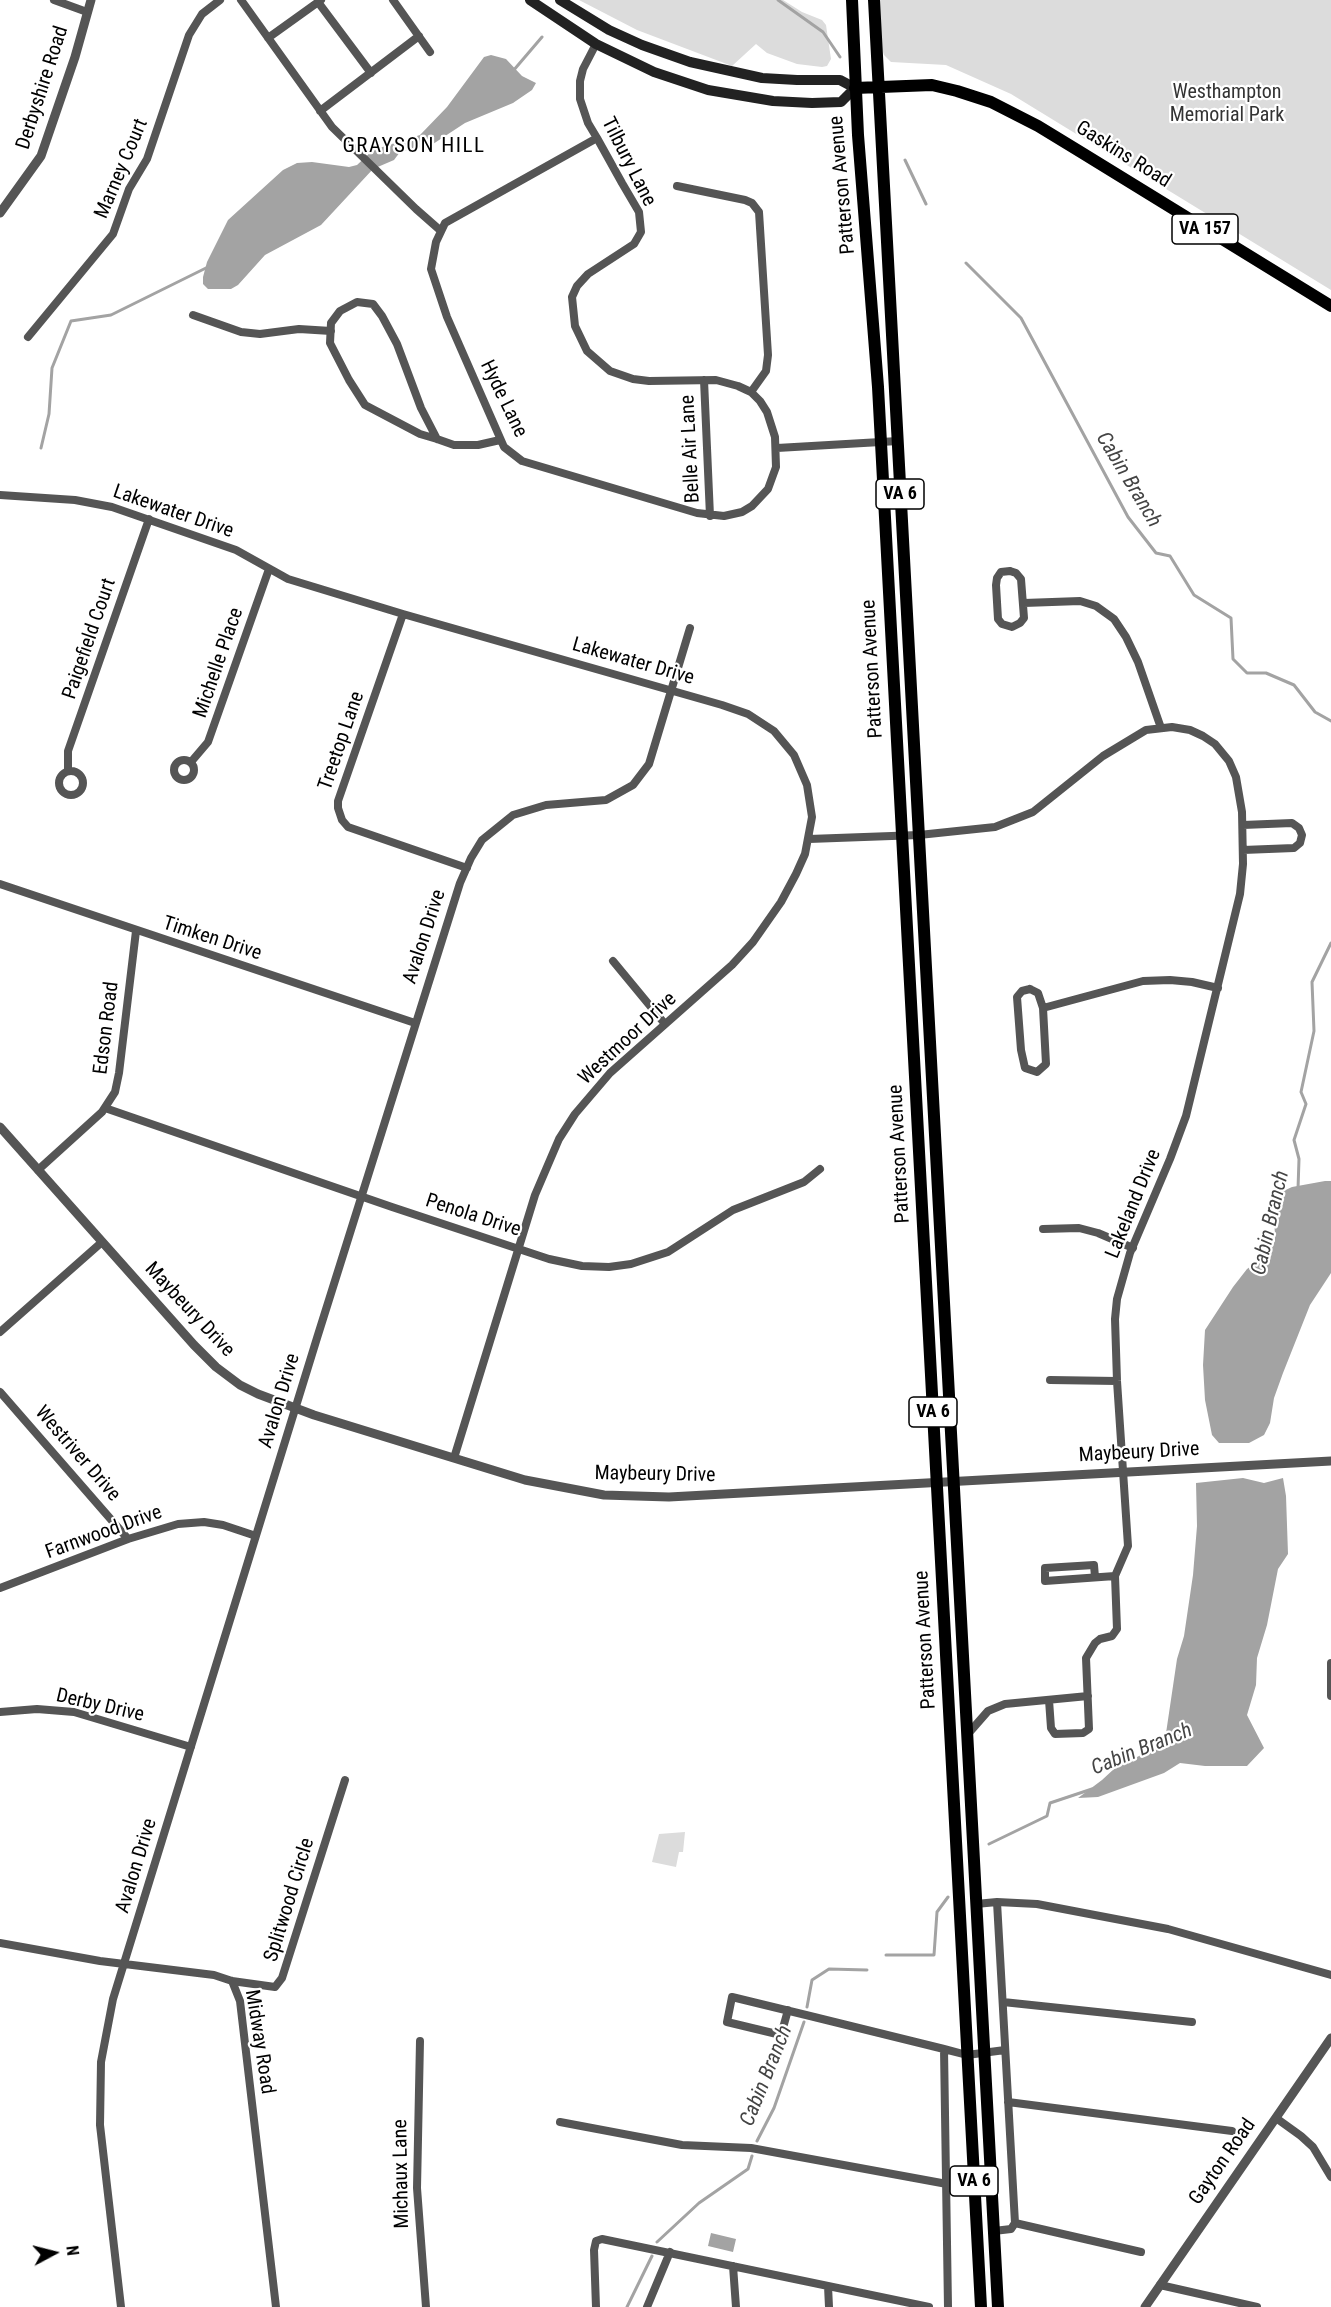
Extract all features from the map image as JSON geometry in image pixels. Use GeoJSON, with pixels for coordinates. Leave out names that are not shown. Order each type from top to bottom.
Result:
{"type":"FeatureCollection","features":[{"type":"Feature","properties":{"kind":"main road"},"geometry":{"type":"LineString","coordinates":[[530,0],[596,44],[671,78],[708,90],[773,102],[841,102],[855,88],[840,80],[797,80],[754,76],[690,62],[642,45],[609,30],[560,0]]}},
{"type":"Feature","properties":{"kind":"main road","name":"Patterson Avenue"},"geometry":{"type":"LineString","coordinates":[[852,0],[855,88],[881,442],[981,2307]]}},
{"type":"Feature","properties":{"kind":"main road","name":"Patterson Avenue"},"geometry":{"type":"LineString","coordinates":[[874,0],[998,2307]]}},
{"type":"Feature","properties":{"kind":"main road","name":"Gaskins Road"},"geometry":{"type":"LineString","coordinates":[[878,87],[919,84],[945,87],[1006,109],[1079,151],[1331,306]]}},
{"type":"Feature","properties":{"kind":"main road","name":"VA 157"},"geometry":{"type":"LineString","coordinates":[[855,88],[878,87]]}},
{"type":"Feature","properties":{"kind":"street"},"geometry":{"type":"LineString","coordinates":[[54,0],[87,12]]}},
{"type":"Feature","properties":{"kind":"street","name":"Derbyshire Road"},"geometry":{"type":"LineString","coordinates":[[0,213],[41,156],[75,57],[91,0]]}},
{"type":"Feature","properties":{"kind":"street","name":"Marney Court"},"geometry":{"type":"LineString","coordinates":[[28,337],[113,234],[129,189],[147,159],[189,35],[202,14],[220,0]]}},
{"type":"Feature","properties":{"kind":"street"},"geometry":{"type":"LineString","coordinates":[[241,0],[332,127],[441,231],[445,224],[467,210],[597,138]]}},
{"type":"Feature","properties":{"kind":"street"},"geometry":{"type":"LineString","coordinates":[[393,0],[430,52]]}},
{"type":"Feature","properties":{"kind":"street"},"geometry":{"type":"LineString","coordinates":[[268,38],[320,1],[370,73]]}},
{"type":"Feature","properties":{"kind":"street"},"geometry":{"type":"LineString","coordinates":[[320,111],[419,36]]}},
{"type":"Feature","properties":{"kind":"street","name":"Tilbury Lane"},"geometry":{"type":"LineString","coordinates":[[596,44],[583,69],[580,99],[588,123],[639,212],[641,232],[634,244],[588,274],[577,286],[572,297],[575,326],[587,351],[610,371],[633,379],[649,381],[726,382],[752,392]]}},
{"type":"Feature","properties":{"kind":"street"},"geometry":{"type":"LineString","coordinates":[[677,186],[746,200],[752,203],[759,212],[768,363],[761,380],[752,392],[767,412],[776,436],[777,448],[898,441]]}},
{"type":"Feature","properties":{"kind":"street","name":"Hyde Lane"},"geometry":{"type":"LineString","coordinates":[[441,231],[436,242],[431,269],[447,317],[500,440],[504,447],[522,461],[710,516],[732,516],[742,512],[761,498],[772,477],[777,448]]}},
{"type":"Feature","properties":{"kind":"street"},"geometry":{"type":"LineString","coordinates":[[437,439],[421,408],[397,344],[373,304],[357,302],[340,311],[331,323],[330,343],[365,405],[420,434],[454,445],[478,445],[500,440]]}},
{"type":"Feature","properties":{"kind":"street"},"geometry":{"type":"LineString","coordinates":[[193,315],[241,332],[260,334],[299,329],[331,331]]}},
{"type":"Feature","properties":{"kind":"street","name":"Belle Air Lane"},"geometry":{"type":"LineString","coordinates":[[704,380],[710,516]]}},
{"type":"Feature","properties":{"kind":"street","name":"Lakewater Drive"},"geometry":{"type":"LineString","coordinates":[[0,495],[75,500],[112,507],[236,550],[288,579],[748,714],[774,732],[794,755],[807,785],[812,817],[809,839]]}},
{"type":"Feature","properties":{"kind":"street","name":"Paigefield Court"},"geometry":{"type":"LineString","coordinates":[[68,771],[68,751],[149,519]]}},
{"type":"Feature","properties":{"kind":"street","name":"Michelle Place"},"geometry":{"type":"LineString","coordinates":[[191,762],[208,742],[269,569]]}},
{"type":"Feature","properties":{"kind":"street"},"geometry":{"type":"LineString","coordinates":[[1001,572],[1016,573],[1021,579],[1024,603],[1024,618],[1020,623],[1008,627],[1000,622],[997,614],[996,585],[1001,572]]}},
{"type":"Feature","properties":{"kind":"street"},"geometry":{"type":"LineString","coordinates":[[809,839],[919,835],[995,827],[1033,812],[1103,756],[1146,730],[1161,728],[1143,672],[1128,640],[1114,619],[1096,606],[1080,601],[1024,603]]}},
{"type":"Feature","properties":{"kind":"street","name":"Treetop Lane"},"geometry":{"type":"LineString","coordinates":[[404,614],[338,801],[338,808],[342,820],[348,826],[466,868]]}},
{"type":"Feature","properties":{"kind":"street","name":"Avalon Drive"},"geometry":{"type":"LineString","coordinates":[[121,2307],[104,2175],[99,2085],[106,2032],[123,1963],[415,1023],[466,868],[482,840],[513,815],[546,806],[606,800],[633,785],[649,764],[690,628]]}},
{"type":"Feature","properties":{"kind":"street","name":"Lakeland Drive"},"geometry":{"type":"LineString","coordinates":[[1049,1700],[1052,1732],[1055,1734],[1083,1733],[1089,1729],[1086,1658],[1095,1643],[1112,1636],[1117,1629],[1115,1576],[1128,1546],[1117,1382],[1115,1319],[1117,1299],[1130,1253],[1134,1248],[1186,1116],[1240,894],[1243,825],[1236,777],[1222,753],[1203,736],[1190,730],[1161,728]]}},
{"type":"Feature","properties":{"kind":"street"},"geometry":{"type":"LineString","coordinates":[[1243,825],[1292,823],[1299,828],[1302,835],[1300,843],[1291,849],[1243,850]]}},
{"type":"Feature","properties":{"kind":"street","name":"Westmoor Drive"},"geometry":{"type":"LineString","coordinates":[[454,1458],[545,1168],[559,1139],[575,1114],[610,1073],[732,965],[753,942],[782,902],[801,864],[809,839]]}},
{"type":"Feature","properties":{"kind":"street","name":"Timken Drive"},"geometry":{"type":"LineString","coordinates":[[0,884],[136,932],[415,1023]]}},
{"type":"Feature","properties":{"kind":"street","name":"Edson Road"},"geometry":{"type":"LineString","coordinates":[[38,1170],[105,1108],[115,1092],[120,1073],[136,932]]}},
{"type":"Feature","properties":{"kind":"street"},"geometry":{"type":"LineString","coordinates":[[613,961],[665,1023]]}},
{"type":"Feature","properties":{"kind":"street"},"geometry":{"type":"LineString","coordinates":[[1043,1008],[1143,981],[1170,980],[1218,988]]}},
{"type":"Feature","properties":{"kind":"street"},"geometry":{"type":"LineString","coordinates":[[1026,989],[1034,990],[1040,997],[1043,1008],[1046,1064],[1040,1070],[1032,1072],[1023,1065],[1017,997],[1019,993],[1026,989]]}},
{"type":"Feature","properties":{"kind":"street","name":"Penola Drive"},"geometry":{"type":"LineString","coordinates":[[105,1108],[549,1259],[582,1266],[609,1267],[652,1259],[684,1244],[733,1210],[804,1182],[820,1169]]}},
{"type":"Feature","properties":{"kind":"street","name":"Maybeury Drive"},"geometry":{"type":"LineString","coordinates":[[0,1127],[216,1367],[249,1389],[296,1408],[550,1486],[604,1495],[636,1497],[704,1495],[1331,1461]]}},
{"type":"Feature","properties":{"kind":"street"},"geometry":{"type":"LineString","coordinates":[[1043,1229],[1079,1228],[1134,1248]]}},
{"type":"Feature","properties":{"kind":"street"},"geometry":{"type":"LineString","coordinates":[[0,1332],[102,1242]]}},
{"type":"Feature","properties":{"kind":"street"},"geometry":{"type":"LineString","coordinates":[[1050,1380],[1117,1382]]}},
{"type":"Feature","properties":{"kind":"street","name":"Westriver Drive"},"geometry":{"type":"LineString","coordinates":[[0,1392],[128,1539]]}},
{"type":"Feature","properties":{"kind":"street","name":"Farnwood Drive"},"geometry":{"type":"LineString","coordinates":[[0,1588],[128,1539],[178,1524],[204,1522],[234,1527],[256,1536]]}},
{"type":"Feature","properties":{"kind":"street"},"geometry":{"type":"LineString","coordinates":[[1095,1577],[1094,1565],[1045,1568],[1045,1581],[1115,1576]]}},
{"type":"Feature","properties":{"kind":"street"},"geometry":{"type":"LineString","coordinates":[[1331,1663],[1331,1696]]}},
{"type":"Feature","properties":{"kind":"street"},"geometry":{"type":"LineString","coordinates":[[967,1735],[993,1709],[1005,1704],[1088,1696]]}},
{"type":"Feature","properties":{"kind":"street","name":"Derby Drive"},"geometry":{"type":"LineString","coordinates":[[0,1712],[37,1709],[74,1712],[191,1747]]}},
{"type":"Feature","properties":{"kind":"street","name":"Splitwood Circle"},"geometry":{"type":"LineString","coordinates":[[232,1981],[275,1987],[282,1978],[345,1780]]}},
{"type":"Feature","properties":{"kind":"street"},"geometry":{"type":"LineString","coordinates":[[976,1904],[998,1902],[1037,1905],[1168,1929],[1331,1975]]}},
{"type":"Feature","properties":{"kind":"street"},"geometry":{"type":"LineString","coordinates":[[994,2231],[1011,2229],[1015,2223],[998,1902]]}},
{"type":"Feature","properties":{"kind":"street","name":"Midway Road"},"geometry":{"type":"LineString","coordinates":[[0,1943],[214,1975],[232,1981],[240,2001],[276,2307]]}},
{"type":"Feature","properties":{"kind":"street"},"geometry":{"type":"LineString","coordinates":[[788,2010],[781,2036],[727,2022],[732,1997],[788,2010],[967,2055],[1005,2050]]}},
{"type":"Feature","properties":{"kind":"street"},"geometry":{"type":"LineString","coordinates":[[1003,2002],[1192,2022]]}},
{"type":"Feature","properties":{"kind":"street","name":"Gayton Road"},"geometry":{"type":"LineString","coordinates":[[1145,2307],[1331,2038]]}},
{"type":"Feature","properties":{"kind":"street","name":"Michaux Lane"},"geometry":{"type":"LineString","coordinates":[[420,2041],[417,2188],[426,2307]]}},
{"type":"Feature","properties":{"kind":"street"},"geometry":{"type":"LineString","coordinates":[[944,2049],[948,2307]]}},
{"type":"Feature","properties":{"kind":"street"},"geometry":{"type":"LineString","coordinates":[[1008,2102],[1232,2132]]}},
{"type":"Feature","properties":{"kind":"street"},"geometry":{"type":"LineString","coordinates":[[1276,2118],[1312,2147],[1331,2177]]}},
{"type":"Feature","properties":{"kind":"street"},"geometry":{"type":"LineString","coordinates":[[560,2122],[682,2145],[751,2148],[974,2191]]}},
{"type":"Feature","properties":{"kind":"street"},"geometry":{"type":"LineString","coordinates":[[1015,2223],[1141,2252]]}},
{"type":"Feature","properties":{"kind":"street"},"geometry":{"type":"LineString","coordinates":[[596,2307],[594,2250],[596,2241],[608,2239],[929,2307]]}},
{"type":"Feature","properties":{"kind":"street"},"geometry":{"type":"LineString","coordinates":[[647,2307],[670,2252]]}},
{"type":"Feature","properties":{"kind":"street"},"geometry":{"type":"LineString","coordinates":[[733,2266],[736,2307]]}},
{"type":"Feature","properties":{"kind":"street"},"geometry":{"type":"LineString","coordinates":[[1160,2285],[1257,2307]]}},
{"type":"Feature","properties":{"kind":"street"},"geometry":{"type":"LineString","coordinates":[[828,2286],[829,2307]]}},
{"type":"Feature","properties":{"kind":"green space"},"geometry":{"type":"Polygon","coordinates":[[[579,0],[783,0],[802,12],[822,20],[826,25],[831,59],[827,66],[822,67],[797,64],[767,53],[756,44],[732,66],[637,30],[579,0]]]}},
{"type":"Feature","properties":{"kind":"green space","name":"Westhampton Memorial Park"},"geometry":{"type":"Polygon","coordinates":[[[879,0],[1331,0],[1331,290],[1011,94],[946,65],[891,62],[882,49],[879,0]]]}},
{"type":"Feature","properties":{"kind":"green space"},"geometry":{"type":"Polygon","coordinates":[[[685,1832],[683,1852],[679,1852],[676,1867],[652,1862],[659,1834],[685,1832]]]}},
{"type":"Feature","properties":{"kind":"shaded area"},"geometry":{"type":"Polygon","coordinates":[[[491,55],[506,59],[522,76],[536,83],[532,90],[513,103],[465,123],[433,144],[400,152],[394,160],[373,169],[321,225],[265,255],[238,285],[231,289],[208,289],[203,284],[207,262],[228,220],[283,170],[297,163],[312,162],[349,167],[357,165],[373,150],[420,135],[447,107],[484,57],[491,55]]]}},
{"type":"Feature","properties":{"kind":"shaded area"},"geometry":{"type":"Polygon","coordinates":[[[1331,1181],[1331,1273],[1310,1305],[1274,1398],[1270,1423],[1264,1435],[1249,1443],[1219,1443],[1212,1435],[1205,1400],[1203,1365],[1205,1330],[1247,1269],[1268,1254],[1275,1241],[1274,1204],[1279,1193],[1292,1187],[1331,1181]]]}},
{"type":"Feature","properties":{"kind":"shaded area"},"geometry":{"type":"Polygon","coordinates":[[[1243,1478],[1264,1483],[1283,1478],[1286,1496],[1288,1554],[1278,1569],[1267,1625],[1257,1658],[1256,1685],[1247,1715],[1264,1748],[1247,1766],[1205,1766],[1180,1763],[1164,1773],[1098,1797],[1078,1798],[1115,1768],[1165,1740],[1193,1575],[1197,1526],[1196,1483],[1243,1478]]]}},
{"type":"Feature","properties":{"kind":"shaded area"},"geometry":{"type":"Polygon","coordinates":[[[711,2233],[736,2239],[733,2252],[708,2246],[711,2233]]]}},
{"type":"Feature","properties":{"kind":"waterway","name":"Cabin Branch"},"geometry":{"type":"LineString","coordinates":[[778,0],[823,32],[840,57]]}},
{"type":"Feature","properties":{"kind":"waterway"},"geometry":{"type":"LineString","coordinates":[[513,71],[542,37]]}},
{"type":"Feature","properties":{"kind":"waterway","name":"Cabin Branch"},"geometry":{"type":"LineString","coordinates":[[905,160],[926,204]]}},
{"type":"Feature","properties":{"kind":"waterway","name":"Cabin Branch"},"geometry":{"type":"LineString","coordinates":[[966,263],[1021,318],[1128,517],[1156,553],[1170,556],[1194,595],[1231,618],[1233,659],[1247,673],[1266,673],[1294,685],[1315,712],[1331,721]]}},
{"type":"Feature","properties":{"kind":"waterway"},"geometry":{"type":"LineString","coordinates":[[41,448],[49,414],[52,368],[71,321],[111,315],[208,267]]}},
{"type":"Feature","properties":{"kind":"waterway","name":"Cabin Branch"},"geometry":{"type":"LineString","coordinates":[[1298,1189],[1299,1159],[1294,1140],[1306,1104],[1301,1092],[1314,1031],[1312,982],[1331,943]]}},
{"type":"Feature","properties":{"kind":"waterway","name":"Cabin Branch"},"geometry":{"type":"LineString","coordinates":[[989,1844],[1047,1816],[1050,1803],[1092,1789]]}},
{"type":"Feature","properties":{"kind":"waterway","name":"Cabin Branch"},"geometry":{"type":"LineString","coordinates":[[886,1955],[934,1955],[937,1912],[948,1897]]}},
{"type":"Feature","properties":{"kind":"waterway","name":"Cabin Branch"},"geometry":{"type":"LineString","coordinates":[[807,2007],[812,1980],[829,1969],[867,1970]]}},
{"type":"Feature","properties":{"kind":"waterway","name":"Cabin Branch"},"geometry":{"type":"LineString","coordinates":[[757,2141],[774,2108],[804,2022]]}},
{"type":"Feature","properties":{"kind":"waterway","name":"Cabin Branch"},"geometry":{"type":"LineString","coordinates":[[657,2242],[699,2203],[748,2169],[752,2156]]}},
{"type":"Feature","properties":{"kind":"waterway","name":"Cabin Branch"},"geometry":{"type":"LineString","coordinates":[[627,2307],[652,2256]]}},
{"type":"Feature","properties":{"kind":"district","name":"GRAYSON HILL"},"geometry":{"type":"Point","coordinates":[414,147]}}]}
